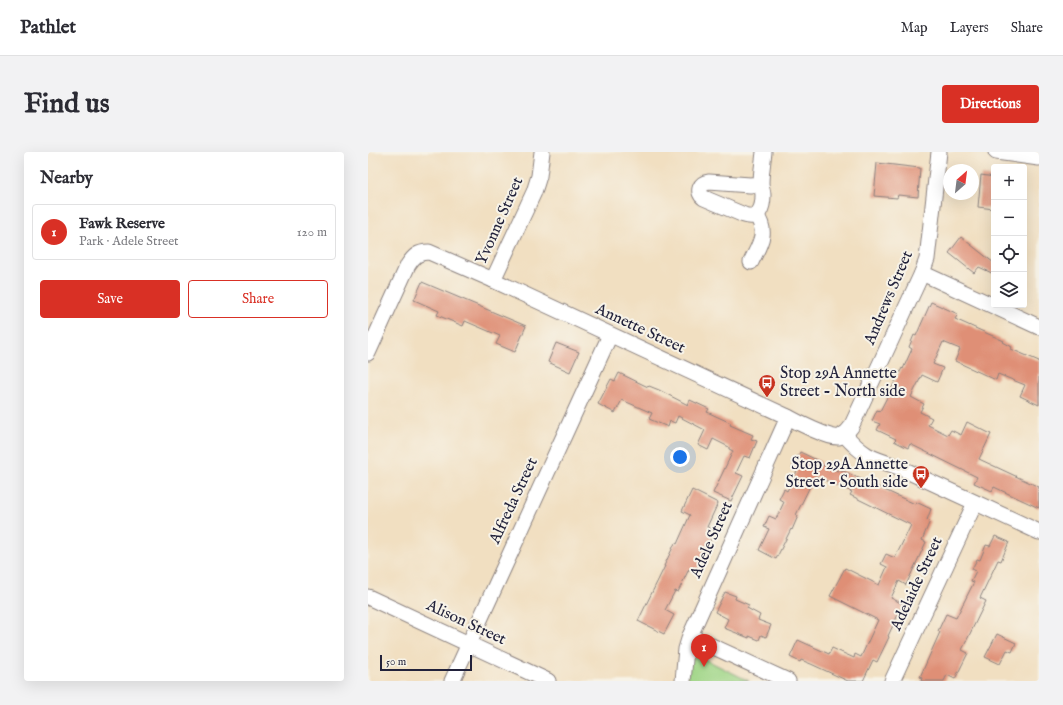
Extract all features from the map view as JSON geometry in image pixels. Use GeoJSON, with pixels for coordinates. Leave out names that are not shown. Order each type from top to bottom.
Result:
{"type":"FeatureCollection","features":[{"type":"Feature","properties":{"kind":"street","name":"Yvonne Street"},"geometry":{"type":"LineString","coordinates":[[493,280],[534,192],[539,176],[542,152]]}},
{"type":"Feature","properties":{"kind":"street"},"geometry":{"type":"LineString","coordinates":[[760,184],[750,185],[705,182],[699,191],[701,196],[704,198],[744,215],[750,217],[756,215],[762,204],[763,194],[760,184],[764,152]]}},
{"type":"Feature","properties":{"kind":"street","name":"Andrews Street"},"geometry":{"type":"LineString","coordinates":[[848,431],[922,273],[927,259],[939,152]]}},
{"type":"Feature","properties":{"kind":"street"},"geometry":{"type":"LineString","coordinates":[[996,152],[1039,158]]}},
{"type":"Feature","properties":{"kind":"street"},"geometry":{"type":"LineString","coordinates":[[751,262],[763,234],[760,221],[756,215]]}},
{"type":"Feature","properties":{"kind":"street","name":"Annette Street"},"geometry":{"type":"LineString","coordinates":[[368,353],[408,265],[420,252],[429,252],[493,280],[828,436],[838,437],[848,431]]}},
{"type":"Feature","properties":{"kind":"street"},"geometry":{"type":"LineString","coordinates":[[922,273],[1039,327]]}},
{"type":"Feature","properties":{"kind":"street","name":"Alfreda Street"},"geometry":{"type":"LineString","coordinates":[[452,681],[610,335]]}},
{"type":"Feature","properties":{"kind":"street","name":"Adele Street"},"geometry":{"type":"LineString","coordinates":[[683,681],[686,649],[690,636],[788,417]]}},
{"type":"Feature","properties":{"kind":"street"},"geometry":{"type":"LineString","coordinates":[[848,431],[857,449],[864,454],[876,460],[896,466],[1039,532]]}},
{"type":"Feature","properties":{"kind":"street","name":"Adelaide Street"},"geometry":{"type":"LineString","coordinates":[[892,681],[975,503]]}},
{"type":"Feature","properties":{"kind":"street","name":"Alison Street"},"geometry":{"type":"LineString","coordinates":[[368,597],[548,681]]}},
{"type":"Feature","properties":{"kind":"street"},"geometry":{"type":"LineString","coordinates":[[690,636],[788,681]]}},
{"type":"Feature","properties":{"kind":"green space"},"geometry":{"type":"Polygon","coordinates":[[[690,652],[749,681],[687,681],[690,652]]]}},
{"type":"Feature","properties":{"kind":"building"},"geometry":{"type":"Polygon","coordinates":[[[877,163],[920,168],[918,197],[898,195],[897,198],[874,196],[877,163]]]}},
{"type":"Feature","properties":{"kind":"building"},"geometry":{"type":"Polygon","coordinates":[[[981,175],[991,177],[991,209],[978,207],[981,175]]]}},
{"type":"Feature","properties":{"kind":"building"},"geometry":{"type":"Polygon","coordinates":[[[961,237],[991,261],[991,273],[979,267],[974,273],[949,253],[961,237]]]}},
{"type":"Feature","properties":{"kind":"building"},"geometry":{"type":"Polygon","coordinates":[[[422,282],[526,326],[515,352],[496,344],[500,336],[465,321],[463,326],[437,315],[439,311],[414,300],[422,282]]]}},
{"type":"Feature","properties":{"kind":"building"},"geometry":{"type":"Polygon","coordinates":[[[931,302],[958,314],[955,319],[1004,341],[1003,342],[1012,347],[1011,349],[1039,361],[1039,405],[1020,396],[1025,385],[998,374],[996,380],[955,361],[960,349],[943,342],[933,364],[943,368],[937,382],[922,375],[911,397],[924,404],[920,412],[932,418],[928,425],[948,435],[951,430],[961,435],[967,422],[991,434],[979,459],[1039,487],[1039,508],[994,487],[992,491],[974,483],[977,477],[910,444],[908,448],[894,441],[896,439],[877,430],[880,424],[872,421],[877,410],[880,411],[902,368],[903,369],[912,349],[909,347],[914,335],[916,336],[931,302]]]}},
{"type":"Feature","properties":{"kind":"building"},"geometry":{"type":"Polygon","coordinates":[[[556,343],[579,352],[570,372],[548,362],[556,343]]]}},
{"type":"Feature","properties":{"kind":"building"},"geometry":{"type":"Polygon","coordinates":[[[619,373],[648,387],[649,386],[659,390],[688,405],[690,400],[709,409],[707,412],[731,423],[730,425],[753,435],[751,439],[757,441],[750,458],[744,456],[736,473],[743,476],[731,501],[713,493],[733,451],[729,449],[729,447],[713,439],[708,450],[698,445],[705,430],[678,416],[675,423],[670,421],[668,427],[649,419],[652,413],[622,400],[615,413],[598,404],[611,379],[615,381],[619,373]]]}},
{"type":"Feature","properties":{"kind":"building"},"geometry":{"type":"Polygon","coordinates":[[[800,452],[821,462],[820,464],[838,471],[839,469],[915,504],[916,502],[931,509],[927,520],[930,521],[922,540],[926,542],[906,585],[899,581],[891,598],[903,604],[877,662],[873,660],[863,681],[848,681],[811,664],[801,660],[800,662],[790,657],[798,640],[829,654],[832,648],[854,658],[855,654],[861,657],[878,620],[830,596],[845,568],[879,585],[887,567],[881,564],[886,554],[895,558],[911,525],[850,495],[852,492],[815,476],[796,515],[798,516],[792,530],[791,529],[776,559],[759,550],[769,529],[764,527],[769,516],[776,519],[784,502],[779,499],[784,489],[787,491],[797,471],[792,468],[800,452]]]}},
{"type":"Feature","properties":{"kind":"building"},"geometry":{"type":"Polygon","coordinates":[[[692,490],[718,503],[707,527],[715,530],[696,572],[689,569],[678,592],[675,591],[665,610],[674,615],[664,634],[638,621],[690,515],[682,511],[692,490]]]}},
{"type":"Feature","properties":{"kind":"building"},"geometry":{"type":"Polygon","coordinates":[[[995,536],[1009,542],[1001,561],[998,560],[980,598],[986,601],[962,650],[968,653],[955,679],[947,675],[944,681],[921,681],[922,678],[920,677],[940,632],[938,631],[946,614],[956,618],[974,582],[971,581],[976,571],[972,569],[977,559],[980,560],[986,545],[990,546],[995,536]]]}},
{"type":"Feature","properties":{"kind":"building"},"geometry":{"type":"Polygon","coordinates":[[[725,592],[736,596],[735,599],[749,605],[747,608],[760,615],[758,620],[771,625],[766,637],[761,635],[759,640],[749,636],[749,638],[724,628],[728,619],[715,612],[725,592]]]}},
{"type":"Feature","properties":{"kind":"building"},"geometry":{"type":"Polygon","coordinates":[[[997,634],[1016,643],[1012,652],[1007,650],[1000,664],[985,657],[997,634]]]}},
{"type":"Feature","properties":{"kind":"place","name":"Stop 29A Annette Street - North side"},"geometry":{"type":"Point","coordinates":[767,398]}},
{"type":"Feature","properties":{"kind":"place","name":"Stop 29A Annette Street - South side"},"geometry":{"type":"Point","coordinates":[921,489]}},
{"type":"Feature","properties":{"kind":"place","name":"Fawk Reserve"},"geometry":{"type":"Point","coordinates":[704,667]}}]}
